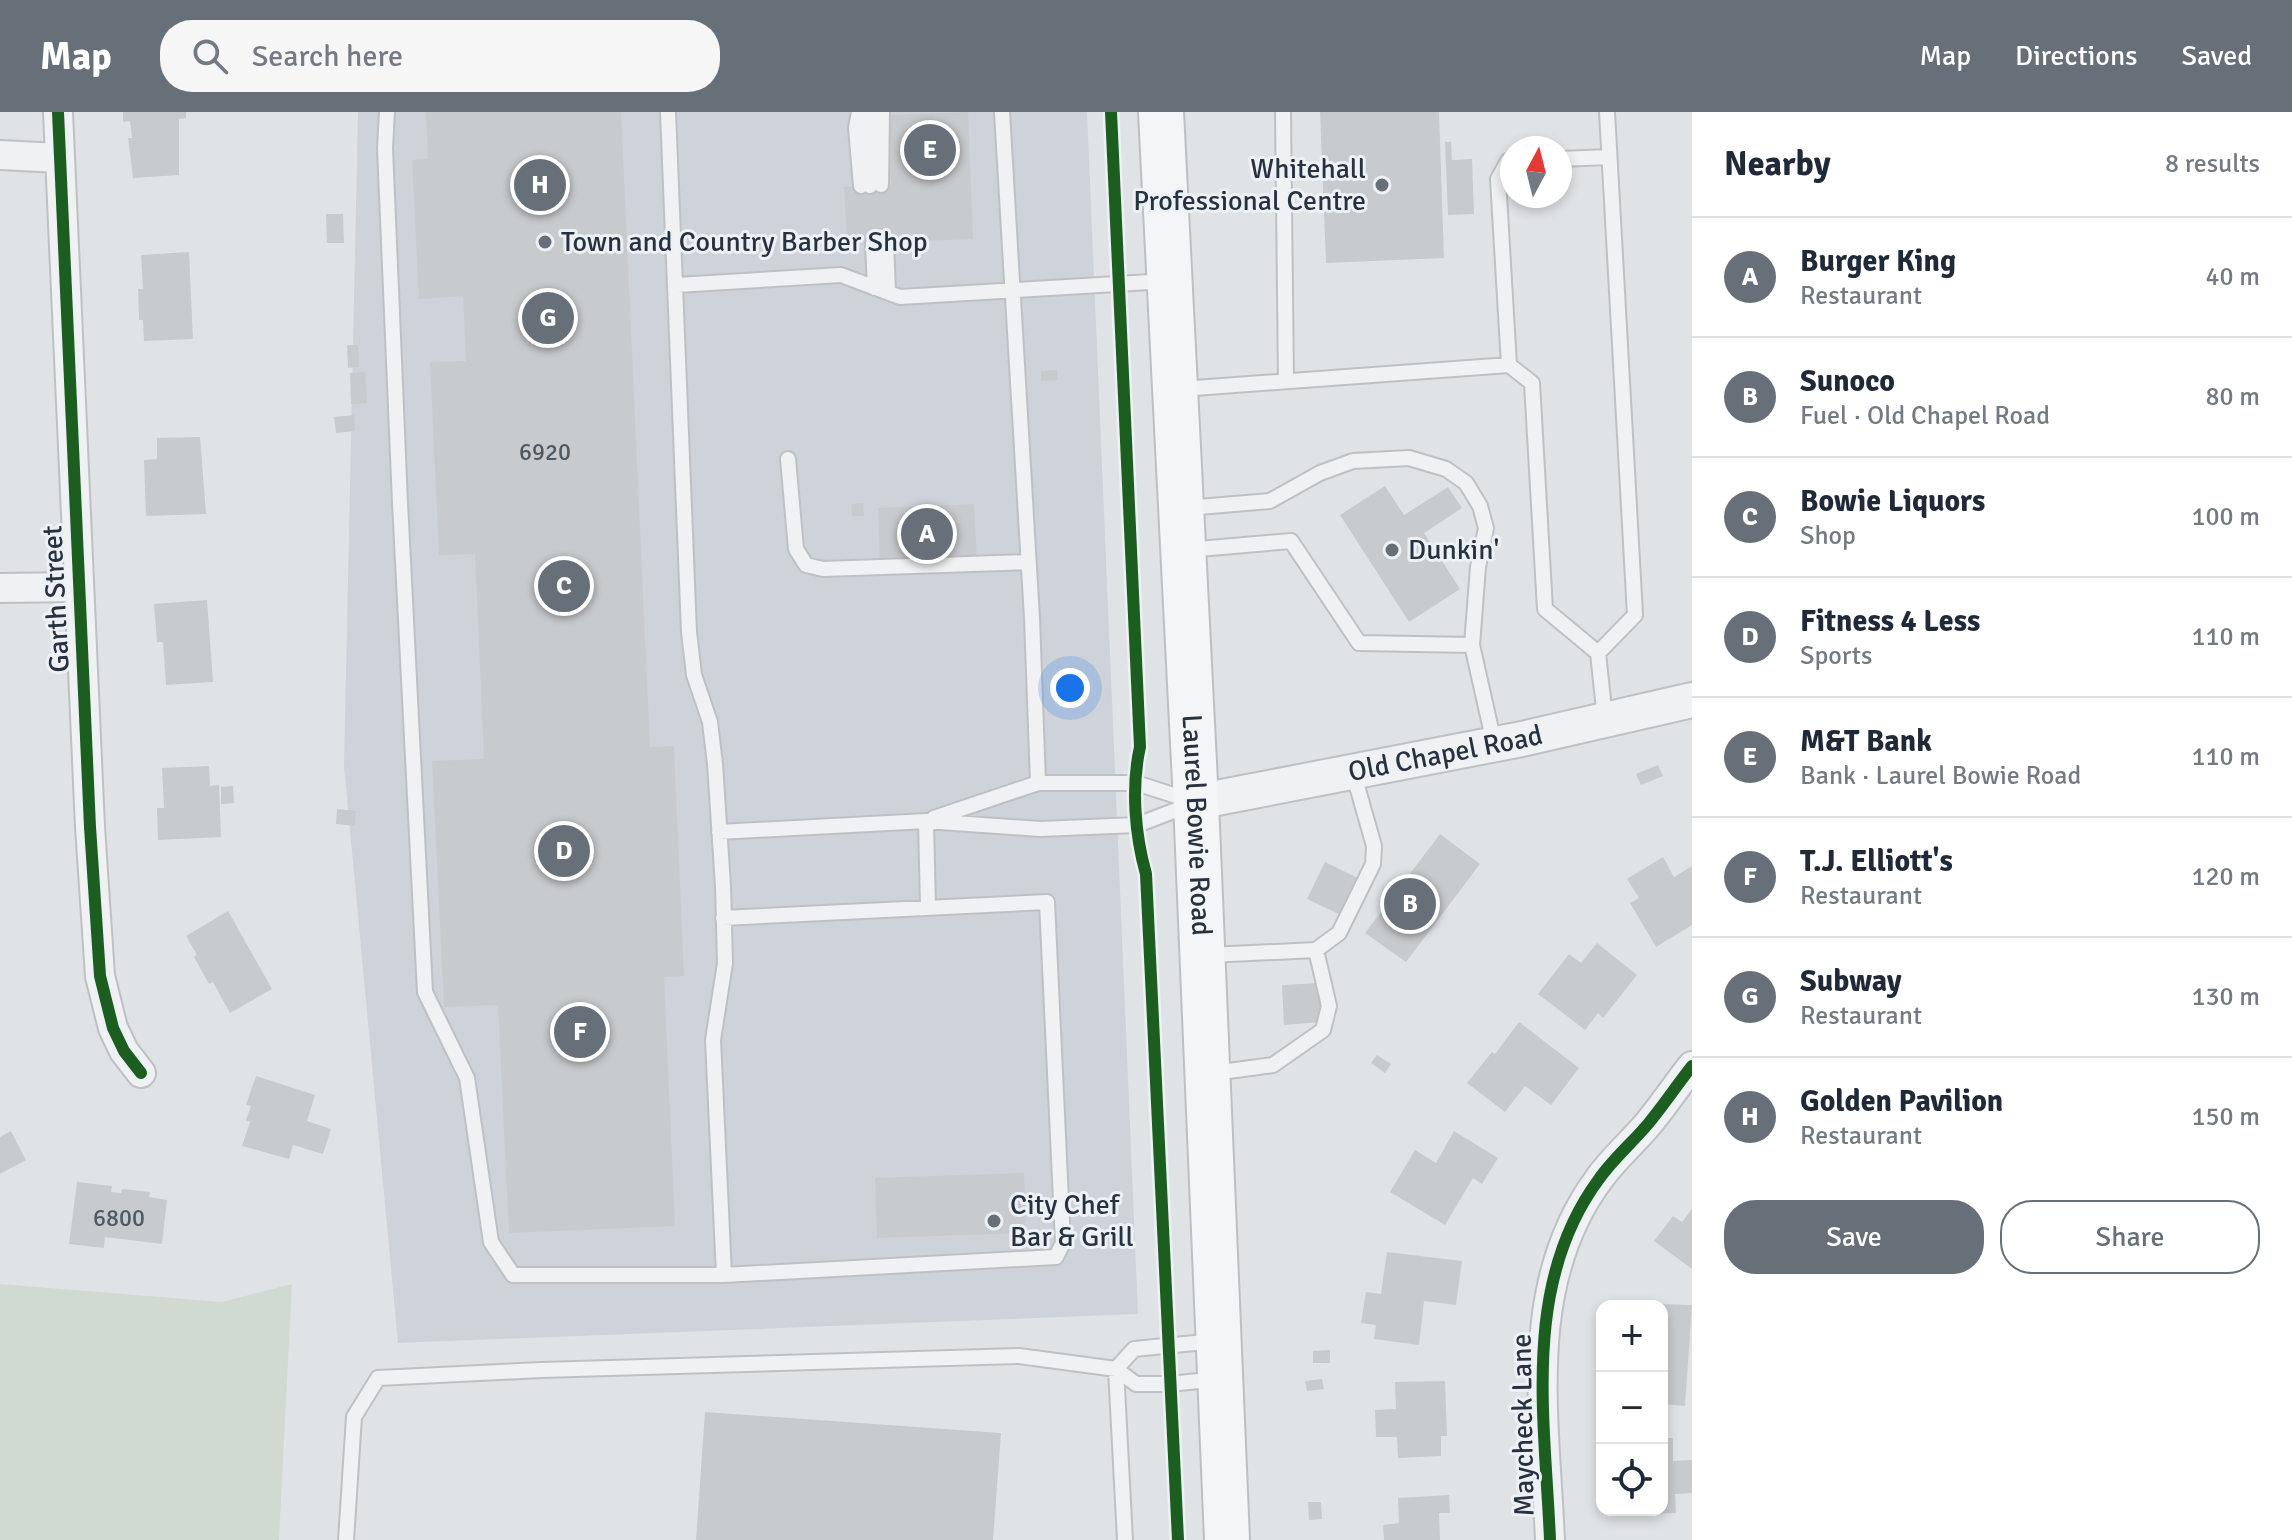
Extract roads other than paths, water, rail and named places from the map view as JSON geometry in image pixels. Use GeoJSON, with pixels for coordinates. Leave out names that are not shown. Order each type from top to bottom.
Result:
{"type":"FeatureCollection","features":[{"type":"Feature","properties":{"kind":"main road","name":"Laurel Bowie Road"},"geometry":{"type":"LineString","coordinates":[[1161,112],[1196,802],[1227,1540]]}},
{"type":"Feature","properties":{"kind":"street","name":"Garth Street"},"geometry":{"type":"LineString","coordinates":[[58,112],[100,976],[113,1028],[124,1051],[141,1073]]}},
{"type":"Feature","properties":{"kind":"street"},"geometry":{"type":"LineString","coordinates":[[0,155],[59,158]]}},
{"type":"Feature","properties":{"kind":"street"},"geometry":{"type":"LineString","coordinates":[[0,588],[79,587]]}},
{"type":"Feature","properties":{"kind":"street","name":"Old Chapel Road"},"geometry":{"type":"LineString","coordinates":[[1196,802],[1692,700]]}},
{"type":"Feature","properties":{"kind":"street","name":"Maycheck Lane"},"geometry":{"type":"LineString","coordinates":[[1550,1540],[1542,1351],[1548,1297],[1556,1265],[1568,1234],[1599,1178],[1649,1123],[1692,1066]]}},
{"type":"Feature","properties":{"kind":"lane"},"geometry":{"type":"LineString","coordinates":[[387,112],[385,148],[400,503],[425,992],[467,1078],[491,1242],[513,1275],[724,1275],[1056,1257],[1063,1243],[1047,902],[723,918]]}},
{"type":"Feature","properties":{"kind":"lane"},"geometry":{"type":"LineString","coordinates":[[668,112],[689,632],[694,675],[710,722],[719,832],[725,963],[713,1040],[724,1275]]}},
{"type":"Feature","properties":{"kind":"lane"},"geometry":{"type":"LineString","coordinates":[[859,112],[856,128],[870,186]]}},
{"type":"Feature","properties":{"kind":"lane"},"geometry":{"type":"LineString","coordinates":[[868,112],[870,186]]}},
{"type":"Feature","properties":{"kind":"lane"},"geometry":{"type":"LineString","coordinates":[[870,186],[882,112]]}},
{"type":"Feature","properties":{"kind":"lane"},"geometry":{"type":"LineString","coordinates":[[1002,112],[1029,562],[1038,783]]}},
{"type":"Feature","properties":{"kind":"lane"},"geometry":{"type":"LineString","coordinates":[[1283,112],[1286,381]]}},
{"type":"Feature","properties":{"kind":"lane"},"geometry":{"type":"LineString","coordinates":[[1598,653],[1635,615],[1607,112]]}},
{"type":"Feature","properties":{"kind":"lane"},"geometry":{"type":"LineString","coordinates":[[1572,159],[1609,157]]}},
{"type":"Feature","properties":{"kind":"lane"},"geometry":{"type":"LineString","coordinates":[[1500,175],[1509,365]]}},
{"type":"Feature","properties":{"kind":"lane"},"geometry":{"type":"LineString","coordinates":[[877,288],[874,243],[877,288]]}},
{"type":"Feature","properties":{"kind":"lane"},"geometry":{"type":"LineString","coordinates":[[677,285],[841,275],[900,297],[1168,281]]}},
{"type":"Feature","properties":{"kind":"lane"},"geometry":{"type":"LineString","coordinates":[[1173,390],[1509,365],[1532,383],[1545,609],[1598,653],[1605,720]]}},
{"type":"Feature","properties":{"kind":"lane"},"geometry":{"type":"LineString","coordinates":[[1181,530],[1270,501],[1320,473],[1353,461],[1409,458],[1446,469],[1466,483],[1480,506],[1486,528],[1478,567],[1472,645],[1494,743]]}},
{"type":"Feature","properties":{"kind":"lane"},"geometry":{"type":"LineString","coordinates":[[788,459],[796,549],[806,565],[823,569],[1029,562]]}},
{"type":"Feature","properties":{"kind":"lane"},"geometry":{"type":"LineString","coordinates":[[1181,530],[1291,541],[1359,643],[1472,645]]}},
{"type":"Feature","properties":{"kind":"lane"},"geometry":{"type":"LineString","coordinates":[[1203,956],[1316,950],[1339,933],[1373,864],[1374,846],[1353,772]]}},
{"type":"Feature","properties":{"kind":"lane"},"geometry":{"type":"LineString","coordinates":[[926,821],[1038,783],[1136,783],[1196,802]]}},
{"type":"Feature","properties":{"kind":"lane"},"geometry":{"type":"LineString","coordinates":[[719,832],[926,821],[1040,829],[1137,825],[1196,802]]}},
{"type":"Feature","properties":{"kind":"lane"},"geometry":{"type":"LineString","coordinates":[[926,821],[928,908]]}},
{"type":"Feature","properties":{"kind":"lane"},"geometry":{"type":"LineString","coordinates":[[1208,1074],[1273,1065],[1323,1030],[1329,1006],[1316,950]]}},
{"type":"Feature","properties":{"kind":"lane"},"geometry":{"type":"LineString","coordinates":[[1125,1540],[1116,1369],[1134,1349],[1220,1360]]}},
{"type":"Feature","properties":{"kind":"lane"},"geometry":{"type":"LineString","coordinates":[[346,1540],[354,1417],[378,1378],[541,1370],[1019,1356],[1116,1369],[1136,1384],[1169,1384],[1220,1360]]}},
{"type":"Feature","properties":{"kind":"place","name":"M&T Bank"},"geometry":{"type":"Point","coordinates":[930,150]}},
{"type":"Feature","properties":{"kind":"place","name":"Golden Pavilion"},"geometry":{"type":"Point","coordinates":[540,185]}},
{"type":"Feature","properties":{"kind":"place","name":"Whitehall Professional Centre"},"geometry":{"type":"Point","coordinates":[1382,185]}},
{"type":"Feature","properties":{"kind":"place","name":"Town and Country Barber Shop"},"geometry":{"type":"Point","coordinates":[545,242]}},
{"type":"Feature","properties":{"kind":"place","name":"Subway"},"geometry":{"type":"Point","coordinates":[548,318]}},
{"type":"Feature","properties":{"kind":"place","name":"Burger King"},"geometry":{"type":"Point","coordinates":[927,534]}},
{"type":"Feature","properties":{"kind":"place","name":"Dunkin'"},"geometry":{"type":"Point","coordinates":[1392,550]}},
{"type":"Feature","properties":{"kind":"place","name":"Bowie Liquors"},"geometry":{"type":"Point","coordinates":[564,586]}},
{"type":"Feature","properties":{"kind":"place","name":"Fitness 4 Less"},"geometry":{"type":"Point","coordinates":[564,851]}},
{"type":"Feature","properties":{"kind":"place","name":"Sunoco"},"geometry":{"type":"Point","coordinates":[1410,904]}},
{"type":"Feature","properties":{"kind":"place","name":"T.J. Elliott's"},"geometry":{"type":"Point","coordinates":[580,1032]}},
{"type":"Feature","properties":{"kind":"place","name":"City Chef Bar & Grill"},"geometry":{"type":"Point","coordinates":[994,1221]}}]}
